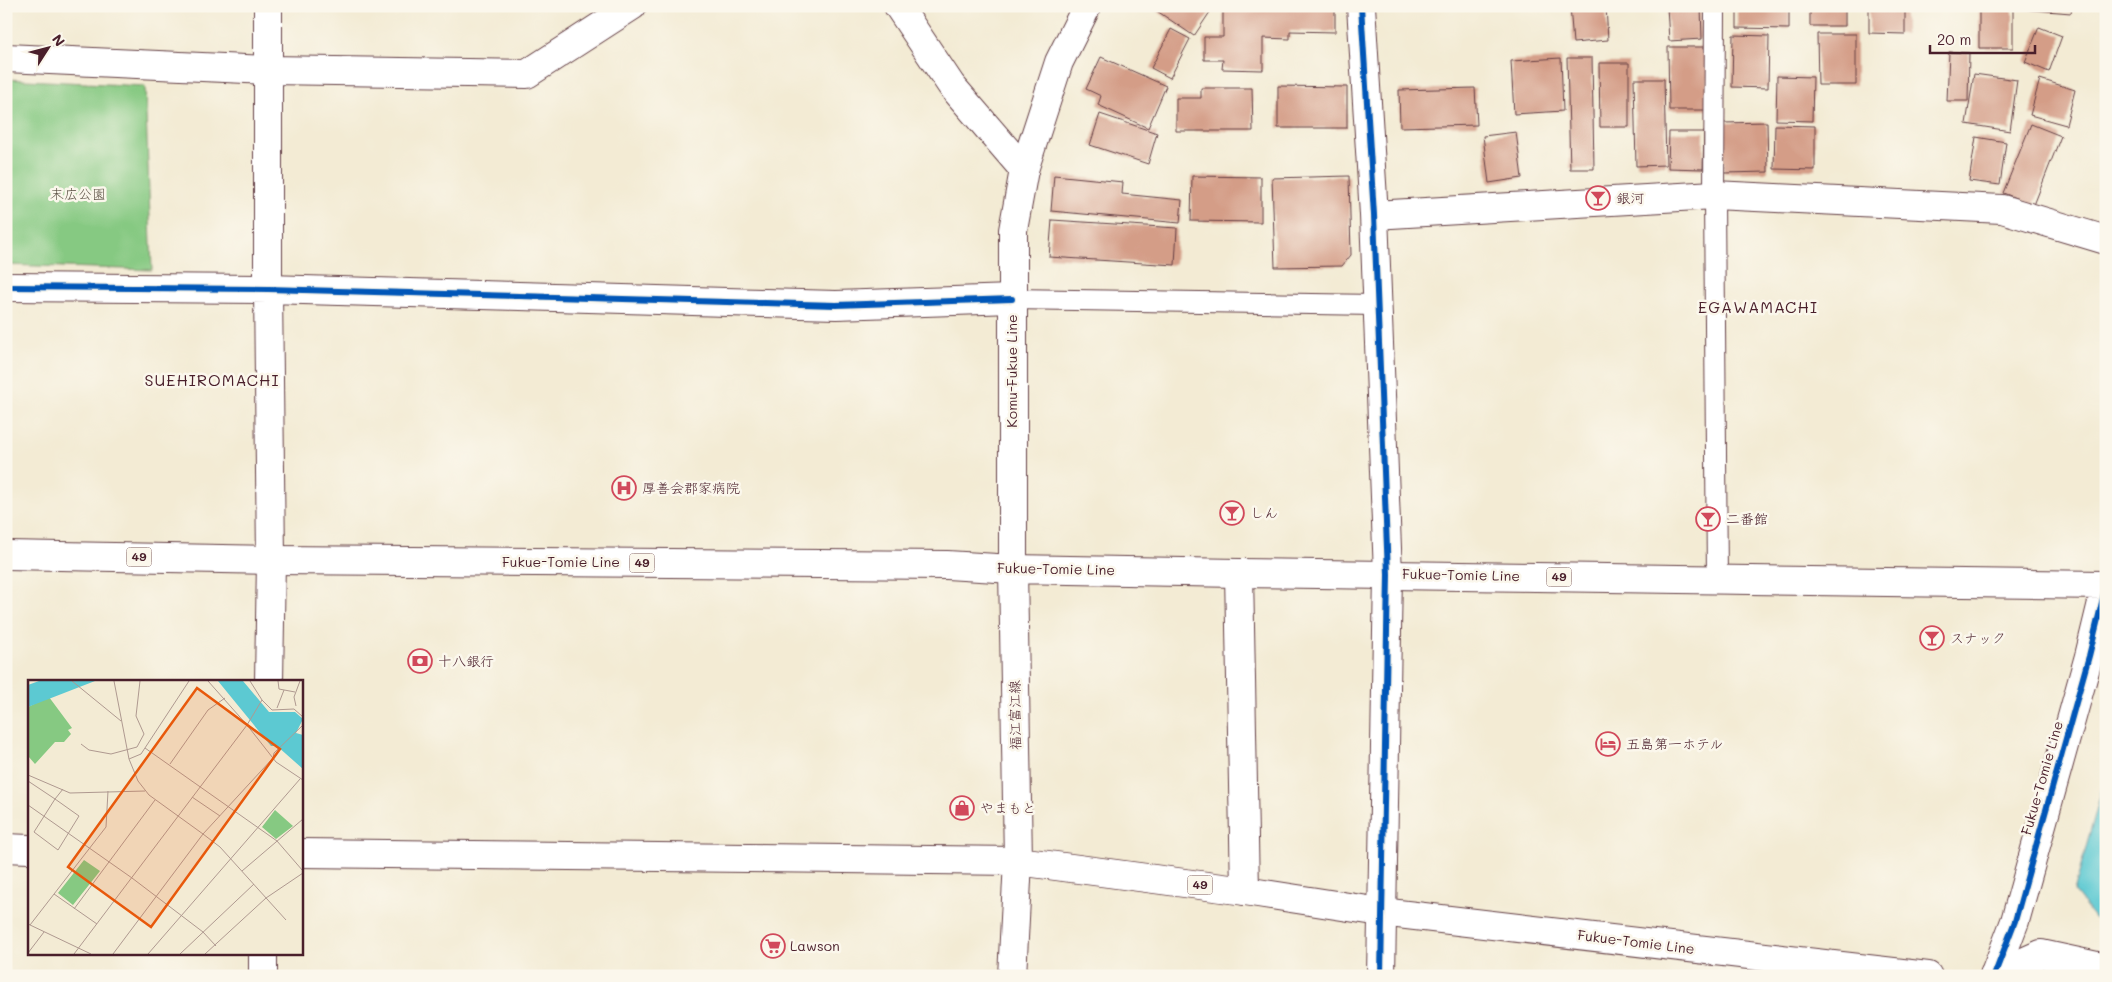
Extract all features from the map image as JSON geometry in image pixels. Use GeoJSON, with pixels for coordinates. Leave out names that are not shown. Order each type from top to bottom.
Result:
{"type":"FeatureCollection","features":[{"type":"Feature","properties":{"kind":"street"},"geometry":{"type":"LineString","coordinates":[[268,6],[268,289],[271,560],[269,680]]}},
{"type":"Feature","properties":{"kind":"street"},"geometry":{"type":"LineString","coordinates":[[6,58],[269,70],[527,74],[632,6]]}},
{"type":"Feature","properties":{"kind":"street"},"geometry":{"type":"LineString","coordinates":[[898,6],[951,85],[1024,170]]}},
{"type":"Feature","properties":{"kind":"street","name":"Komu-Fukue Line"},"geometry":{"type":"LineString","coordinates":[[1012,569],[1013,230],[1024,170],[1059,62],[1087,6]]}},
{"type":"Feature","properties":{"kind":"street"},"geometry":{"type":"LineString","coordinates":[[1361,6],[1374,215],[1388,574],[1381,976]]}},
{"type":"Feature","properties":{"kind":"street"},"geometry":{"type":"LineString","coordinates":[[1374,215],[1714,195],[2002,209],[2106,240]]}},
{"type":"Feature","properties":{"kind":"street"},"geometry":{"type":"LineString","coordinates":[[6,287],[268,289],[836,305],[1012,299]]}},
{"type":"Feature","properties":{"kind":"street","name":"Fukue-Tomie Line"},"geometry":{"type":"LineString","coordinates":[[6,555],[271,560],[937,565],[1012,569],[2106,586],[2089,656],[2015,920],[1992,975]]}},
{"type":"Feature","properties":{"kind":"street","name":"福江富江線"},"geometry":{"type":"LineString","coordinates":[[1012,569],[1018,861],[1012,976]]}},
{"type":"Feature","properties":{"kind":"street"},"geometry":{"type":"LineString","coordinates":[[1239,573],[1245,891]]}},
{"type":"Feature","properties":{"kind":"street"},"geometry":{"type":"LineString","coordinates":[[6,848],[28,849]]}},
{"type":"Feature","properties":{"kind":"street","name":"Fukue-Tomie Line"},"geometry":{"type":"LineString","coordinates":[[302,853],[1018,861],[1245,891],[1381,912],[1928,976]]}},
{"type":"Feature","properties":{"kind":"street"},"geometry":{"type":"LineString","coordinates":[[263,954],[263,976]]}},
{"type":"Feature","properties":{"kind":"street"},"geometry":{"type":"LineString","coordinates":[[1992,975],[2042,954],[2103,967]]}},
{"type":"Feature","properties":{"kind":"lane"},"geometry":{"type":"LineString","coordinates":[[1715,6],[1714,195],[1717,580]]}},
{"type":"Feature","properties":{"kind":"lane"},"geometry":{"type":"LineString","coordinates":[[1012,299],[1377,305]]}},
{"type":"Feature","properties":{"kind":"green space","name":"末広公園"},"geometry":{"type":"Polygon","coordinates":[[[6,79],[145,86],[152,270],[6,265],[6,79]]]}},
{"type":"Feature","properties":{"kind":"water"},"geometry":{"type":"Polygon","coordinates":[[[2106,774],[2106,933],[2074,892],[2106,774]]]}},
{"type":"Feature","properties":{"kind":"building"},"geometry":{"type":"Polygon","coordinates":[[[1156,6],[1214,6],[1194,36],[1154,9],[1156,6]]]}},
{"type":"Feature","properties":{"kind":"building"},"geometry":{"type":"Polygon","coordinates":[[[1223,6],[1335,6],[1335,32],[1290,31],[1290,39],[1263,38],[1263,70],[1222,69],[1223,60],[1204,60],[1204,37],[1223,37],[1223,6]]]}},
{"type":"Feature","properties":{"kind":"building"},"geometry":{"type":"Polygon","coordinates":[[[1570,6],[1606,6],[1608,40],[1573,43],[1570,6]]]}},
{"type":"Feature","properties":{"kind":"building"},"geometry":{"type":"Polygon","coordinates":[[[1667,6],[1701,6],[1702,39],[1669,41],[1667,6]]]}},
{"type":"Feature","properties":{"kind":"building"},"geometry":{"type":"Polygon","coordinates":[[[1737,6],[1789,6],[1789,29],[1737,28],[1737,6]]]}},
{"type":"Feature","properties":{"kind":"building"},"geometry":{"type":"Polygon","coordinates":[[[1810,6],[1845,6],[1845,26],[1810,26],[1810,6]]]}},
{"type":"Feature","properties":{"kind":"building"},"geometry":{"type":"Polygon","coordinates":[[[1869,6],[1905,6],[1905,34],[1869,33],[1869,6]]]}},
{"type":"Feature","properties":{"kind":"building"},"geometry":{"type":"Polygon","coordinates":[[[1979,6],[2013,6],[2013,48],[1979,48],[1979,6]]]}},
{"type":"Feature","properties":{"kind":"building"},"geometry":{"type":"Polygon","coordinates":[[[2021,6],[2072,6],[2071,13],[2021,9],[2021,6]]]}},
{"type":"Feature","properties":{"kind":"building"},"geometry":{"type":"Polygon","coordinates":[[[2039,27],[2062,36],[2049,72],[2025,62],[2039,27]]]}},
{"type":"Feature","properties":{"kind":"building"},"geometry":{"type":"Polygon","coordinates":[[[1171,29],[1190,39],[1170,78],[1151,68],[1171,29]]]}},
{"type":"Feature","properties":{"kind":"building"},"geometry":{"type":"Polygon","coordinates":[[[1817,34],[1856,34],[1856,85],[1818,85],[1817,34]]]}},
{"type":"Feature","properties":{"kind":"building"},"geometry":{"type":"Polygon","coordinates":[[[1733,35],[1769,36],[1768,88],[1732,87],[1733,35]]]}},
{"type":"Feature","properties":{"kind":"building"},"geometry":{"type":"Polygon","coordinates":[[[1668,47],[1708,47],[1708,110],[1669,110],[1668,47]]]}},
{"type":"Feature","properties":{"kind":"building"},"geometry":{"type":"Polygon","coordinates":[[[1949,52],[1969,53],[1968,101],[1947,101],[1949,52]]]}},
{"type":"Feature","properties":{"kind":"building"},"geometry":{"type":"Polygon","coordinates":[[[1101,57],[1166,86],[1148,128],[1098,105],[1101,96],[1086,89],[1101,57]]]}},
{"type":"Feature","properties":{"kind":"building"},"geometry":{"type":"Polygon","coordinates":[[[1561,58],[1563,111],[1514,114],[1511,61],[1561,58]]]}},
{"type":"Feature","properties":{"kind":"building"},"geometry":{"type":"Polygon","coordinates":[[[1567,58],[1592,58],[1594,169],[1570,169],[1567,58]]]}},
{"type":"Feature","properties":{"kind":"building"},"geometry":{"type":"Polygon","coordinates":[[[1599,63],[1629,63],[1629,127],[1600,127],[1599,63]]]}},
{"type":"Feature","properties":{"kind":"building"},"geometry":{"type":"Polygon","coordinates":[[[1974,74],[2017,80],[2010,131],[1966,124],[1974,74]]]}},
{"type":"Feature","properties":{"kind":"building"},"geometry":{"type":"Polygon","coordinates":[[[1777,76],[1813,77],[1812,121],[1776,120],[1777,76]]]}},
{"type":"Feature","properties":{"kind":"building"},"geometry":{"type":"Polygon","coordinates":[[[1634,79],[1664,79],[1666,165],[1636,166],[1634,79]]]}},
{"type":"Feature","properties":{"kind":"building"},"geometry":{"type":"Polygon","coordinates":[[[2040,79],[2075,90],[2066,125],[2030,115],[2040,79]]]}},
{"type":"Feature","properties":{"kind":"building"},"geometry":{"type":"Polygon","coordinates":[[[1278,86],[1347,87],[1347,128],[1278,128],[1278,86]]]}},
{"type":"Feature","properties":{"kind":"building"},"geometry":{"type":"Polygon","coordinates":[[[1201,88],[1252,88],[1253,131],[1176,131],[1176,98],[1201,98],[1201,88]]]}},
{"type":"Feature","properties":{"kind":"building"},"geometry":{"type":"Polygon","coordinates":[[[1475,88],[1477,125],[1400,127],[1399,90],[1475,88]]]}},
{"type":"Feature","properties":{"kind":"building"},"geometry":{"type":"Polygon","coordinates":[[[1100,114],[1157,133],[1148,164],[1090,145],[1100,114]]]}},
{"type":"Feature","properties":{"kind":"building"},"geometry":{"type":"Polygon","coordinates":[[[1767,122],[1768,172],[1724,173],[1723,123],[1767,122]]]}},
{"type":"Feature","properties":{"kind":"building"},"geometry":{"type":"Polygon","coordinates":[[[2031,124],[2061,136],[2034,205],[2003,193],[2031,124]]]}},
{"type":"Feature","properties":{"kind":"building"},"geometry":{"type":"Polygon","coordinates":[[[1775,125],[1815,126],[1815,170],[1774,169],[1775,125]]]}},
{"type":"Feature","properties":{"kind":"building"},"geometry":{"type":"Polygon","coordinates":[[[1516,132],[1522,178],[1489,183],[1483,136],[1516,132]]]}},
{"type":"Feature","properties":{"kind":"building"},"geometry":{"type":"Polygon","coordinates":[[[1669,132],[1704,132],[1703,169],[1668,168],[1669,132]]]}},
{"type":"Feature","properties":{"kind":"building"},"geometry":{"type":"Polygon","coordinates":[[[1976,137],[2006,142],[2000,185],[1969,181],[1976,137]]]}},
{"type":"Feature","properties":{"kind":"building"},"geometry":{"type":"Polygon","coordinates":[[[1054,175],[1123,182],[1122,194],[1182,200],[1180,223],[1051,211],[1054,175]]]}},
{"type":"Feature","properties":{"kind":"building"},"geometry":{"type":"Polygon","coordinates":[[[1192,176],[1261,177],[1261,222],[1191,221],[1192,176]]]}},
{"type":"Feature","properties":{"kind":"building"},"geometry":{"type":"Polygon","coordinates":[[[1349,176],[1351,255],[1342,266],[1275,267],[1272,178],[1349,176]]]}},
{"type":"Feature","properties":{"kind":"building"},"geometry":{"type":"Polygon","coordinates":[[[1052,220],[1177,228],[1175,265],[1049,257],[1052,220]]]}},
{"type":"Feature","properties":{"kind":"cycle path"},"geometry":{"type":"LineString","coordinates":[[1361,6],[1374,215],[1388,574],[1381,976]]}},
{"type":"Feature","properties":{"kind":"cycle path"},"geometry":{"type":"LineString","coordinates":[[6,287],[268,289],[836,305],[1012,299]]}},
{"type":"Feature","properties":{"kind":"cycle path"},"geometry":{"type":"LineString","coordinates":[[1994,976],[2015,921],[2089,656],[2106,586]]}},
{"type":"Feature","properties":{"kind":"place","name":"銀河"},"geometry":{"type":"Point","coordinates":[1598,198]}},
{"type":"Feature","properties":{"kind":"place","name":"厚善会郡家病院"},"geometry":{"type":"Point","coordinates":[624,488]}},
{"type":"Feature","properties":{"kind":"place","name":"しん"},"geometry":{"type":"Point","coordinates":[1232,513]}},
{"type":"Feature","properties":{"kind":"place","name":"二番館"},"geometry":{"type":"Point","coordinates":[1708,519]}},
{"type":"Feature","properties":{"kind":"place","name":"スナック"},"geometry":{"type":"Point","coordinates":[1932,638]}},
{"type":"Feature","properties":{"kind":"place","name":"十八銀行"},"geometry":{"type":"Point","coordinates":[420,661]}},
{"type":"Feature","properties":{"kind":"place","name":"五島第一ホテル"},"geometry":{"type":"Point","coordinates":[1608,744]}},
{"type":"Feature","properties":{"kind":"place","name":"やまもと"},"geometry":{"type":"Point","coordinates":[962,808]}},
{"type":"Feature","properties":{"kind":"place","name":"Lawson"},"geometry":{"type":"Point","coordinates":[773,946]}},
{"type":"Feature","properties":{"kind":"district","name":"EGAWAMACHI"},"geometry":{"type":"Point","coordinates":[1758,307]}},
{"type":"Feature","properties":{"kind":"district","name":"SUEHIROMACHI"},"geometry":{"type":"Point","coordinates":[212,380]}}]}
